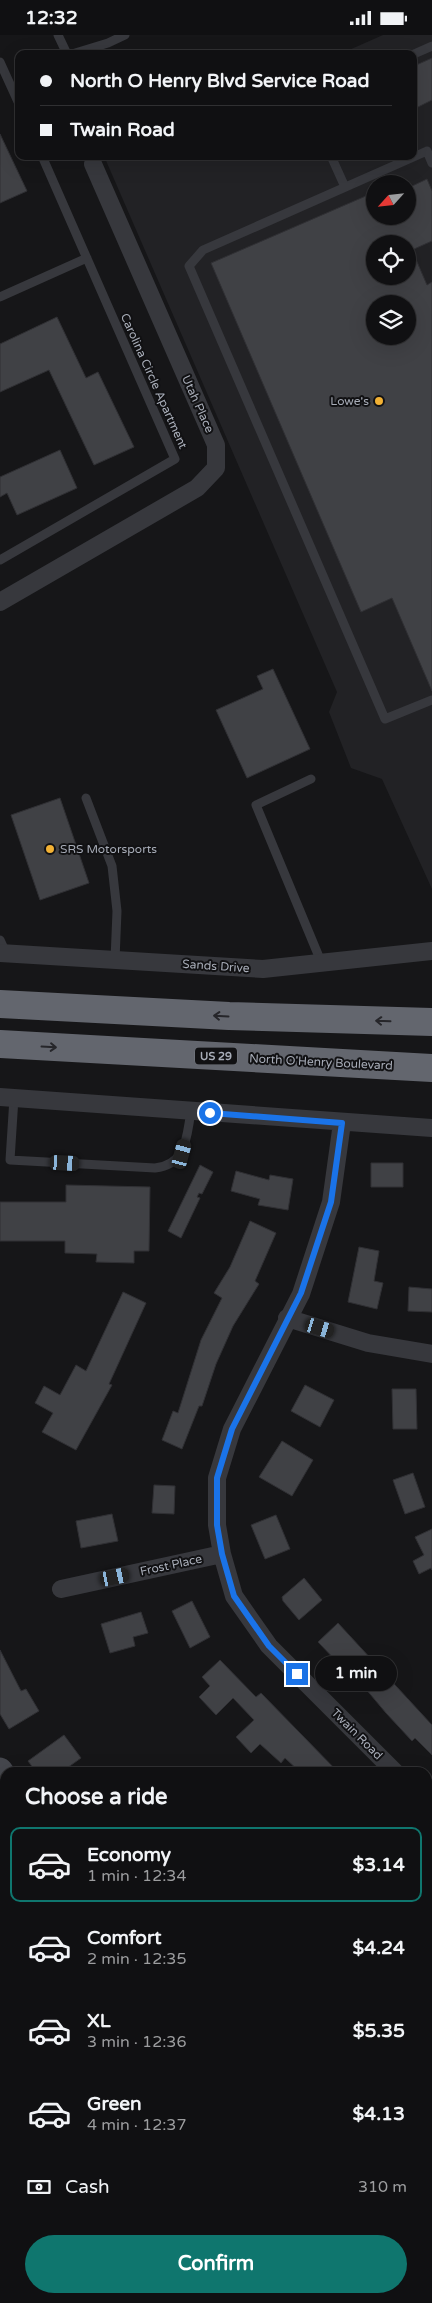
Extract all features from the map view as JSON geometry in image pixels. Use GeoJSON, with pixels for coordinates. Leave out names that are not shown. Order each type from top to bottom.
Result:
{"type":"FeatureCollection","features":[{"type":"Feature","properties":{"kind":"highway"},"geometry":{"type":"LineString","coordinates":[[0,1004],[229,1016],[431,1022]]}},
{"type":"Feature","properties":{"kind":"highway","name":"North O'Henry Boulevard"},"geometry":{"type":"LineString","coordinates":[[0,1044],[432,1068]]}},
{"type":"Feature","properties":{"kind":"street","name":"Utah Place"},"geometry":{"type":"LineString","coordinates":[[0,602],[197,488],[216,468],[216,445],[93,164]]}},
{"type":"Feature","properties":{"kind":"street","name":"Sands Drive"},"geometry":{"type":"LineString","coordinates":[[2,949],[115,960],[263,969],[432,951]]}},
{"type":"Feature","properties":{"kind":"street"},"geometry":{"type":"LineString","coordinates":[[7,1098],[432,1128]]}},
{"type":"Feature","properties":{"kind":"street","name":"Twain Road"},"geometry":{"type":"LineString","coordinates":[[342,1123],[331,1202],[301,1293],[232,1429],[217,1478],[217,1525],[222,1554],[234,1596],[269,1646],[390,1767]]}},
{"type":"Feature","properties":{"kind":"street"},"geometry":{"type":"LineString","coordinates":[[287,1318],[368,1343],[432,1354]]}},
{"type":"Feature","properties":{"kind":"street","name":"Frost Place"},"geometry":{"type":"LineString","coordinates":[[61,1589],[222,1554]]}},
{"type":"Feature","properties":{"kind":"lane"},"geometry":{"type":"LineString","coordinates":[[58,35],[66,50]]}},
{"type":"Feature","properties":{"kind":"lane"},"geometry":{"type":"LineString","coordinates":[[85,50],[108,43],[125,35]]}},
{"type":"Feature","properties":{"kind":"lane"},"geometry":{"type":"LineString","coordinates":[[417,53],[432,47]]}},
{"type":"Feature","properties":{"kind":"lane"},"geometry":{"type":"LineString","coordinates":[[0,62],[15,95]]}},
{"type":"Feature","properties":{"kind":"lane"},"geometry":{"type":"LineString","coordinates":[[417,155],[429,150],[432,163]]}},
{"type":"Feature","properties":{"kind":"lane","name":"Carolina Circle Apartment"},"geometry":{"type":"LineString","coordinates":[[0,560],[175,459],[44,160]]}},
{"type":"Feature","properties":{"kind":"lane"},"geometry":{"type":"LineString","coordinates":[[333,160],[345,187]]}},
{"type":"Feature","properties":{"kind":"lane"},"geometry":{"type":"LineString","coordinates":[[406,160],[203,250],[189,266],[385,719],[432,700]]}},
{"type":"Feature","properties":{"kind":"lane"},"geometry":{"type":"LineString","coordinates":[[0,297],[87,258]]}},
{"type":"Feature","properties":{"kind":"lane"},"geometry":{"type":"LineString","coordinates":[[311,779],[256,805],[322,964]]}},
{"type":"Feature","properties":{"kind":"lane"},"geometry":{"type":"LineString","coordinates":[[86,798],[112,865],[117,911],[115,960]]}},
{"type":"Feature","properties":{"kind":"lane"},"geometry":{"type":"LineString","coordinates":[[7,1098],[10,1160],[155,1168],[169,1166],[182,1154],[191,1112]]}},
{"type":"Feature","properties":{"kind":"shaded area"},"geometry":{"type":"Polygon","coordinates":[[[383,35],[432,35],[432,889],[382,779],[351,768],[329,712],[337,692],[106,160],[417,160],[417,50],[349,50],[383,35]]]}},
{"type":"Feature","properties":{"kind":"building"},"geometry":{"type":"Polygon","coordinates":[[[432,58],[432,100],[417,108],[417,65],[432,58]]]}},
{"type":"Feature","properties":{"kind":"building"},"geometry":{"type":"Polygon","coordinates":[[[0,134],[27,191],[0,203],[0,134]]]}},
{"type":"Feature","properties":{"kind":"building"},"geometry":{"type":"Polygon","coordinates":[[[427,179],[432,191],[432,241],[416,248],[416,235],[366,235],[366,285],[416,285],[416,259],[427,285],[432,282],[432,691],[392,598],[361,612],[211,263],[366,196],[366,225],[416,225],[416,184],[427,179]]]}},
{"type":"Feature","properties":{"kind":"building"},"geometry":{"type":"Polygon","coordinates":[[[57,317],[86,378],[98,372],[134,447],[94,465],[49,370],[0,392],[0,344],[57,317]]]}},
{"type":"Feature","properties":{"kind":"building"},"geometry":{"type":"Polygon","coordinates":[[[60,450],[77,488],[17,515],[7,493],[0,497],[0,477],[60,450]]]}},
{"type":"Feature","properties":{"kind":"building"},"geometry":{"type":"Polygon","coordinates":[[[273,669],[310,749],[247,778],[216,710],[263,689],[257,676],[273,669]]]}},
{"type":"Feature","properties":{"kind":"building","name":"SRS Motorsports"},"geometry":{"type":"Polygon","coordinates":[[[60,798],[89,883],[40,900],[11,815],[60,798]]]}},
{"type":"Feature","properties":{"kind":"building"},"geometry":{"type":"Polygon","coordinates":[[[371,1163],[403,1163],[403,1187],[371,1187],[371,1163]]]}},
{"type":"Feature","properties":{"kind":"building"},"geometry":{"type":"Polygon","coordinates":[[[200,1165],[213,1172],[202,1194],[199,1193],[197,1197],[200,1198],[181,1238],[168,1231],[200,1165]]]}},
{"type":"Feature","properties":{"kind":"building"},"geometry":{"type":"Polygon","coordinates":[[[236,1171],[269,1180],[270,1175],[293,1179],[288,1210],[258,1205],[260,1199],[231,1191],[236,1171]]]}},
{"type":"Feature","properties":{"kind":"building"},"geometry":{"type":"Polygon","coordinates":[[[66,1185],[150,1187],[149,1251],[134,1251],[134,1263],[96,1262],[97,1254],[65,1253],[65,1241],[0,1241],[0,1202],[66,1202],[66,1185]]]}},
{"type":"Feature","properties":{"kind":"building"},"geometry":{"type":"Polygon","coordinates":[[[250,1221],[276,1233],[255,1281],[259,1284],[233,1326],[216,1364],[202,1406],[199,1406],[182,1449],[162,1440],[173,1411],[178,1413],[201,1340],[222,1298],[214,1293],[230,1267],[250,1221]]]}},
{"type":"Feature","properties":{"kind":"building"},"geometry":{"type":"Polygon","coordinates":[[[359,1247],[379,1251],[374,1281],[383,1283],[377,1309],[348,1302],[359,1247]]]}},
{"type":"Feature","properties":{"kind":"building"},"geometry":{"type":"Polygon","coordinates":[[[409,1287],[432,1289],[432,1312],[408,1311],[409,1287]]]}},
{"type":"Feature","properties":{"kind":"building"},"geometry":{"type":"Polygon","coordinates":[[[123,1292],[146,1303],[109,1384],[112,1385],[76,1450],[42,1432],[53,1413],[35,1403],[44,1386],[60,1395],[76,1365],[86,1371],[123,1292]]]}},
{"type":"Feature","properties":{"kind":"building"},"geometry":{"type":"Polygon","coordinates":[[[305,1385],[334,1400],[320,1427],[291,1411],[305,1385]]]}},
{"type":"Feature","properties":{"kind":"building"},"geometry":{"type":"Polygon","coordinates":[[[392,1389],[416,1389],[417,1429],[393,1429],[392,1389]]]}},
{"type":"Feature","properties":{"kind":"building"},"geometry":{"type":"Polygon","coordinates":[[[282,1441],[313,1460],[292,1496],[259,1477],[282,1441]]]}},
{"type":"Feature","properties":{"kind":"building"},"geometry":{"type":"Polygon","coordinates":[[[413,1473],[425,1507],[405,1514],[393,1480],[413,1473]]]}},
{"type":"Feature","properties":{"kind":"building"},"geometry":{"type":"Polygon","coordinates":[[[154,1485],[175,1486],[174,1514],[152,1513],[154,1485]]]}},
{"type":"Feature","properties":{"kind":"building"},"geometry":{"type":"Polygon","coordinates":[[[112,1514],[118,1541],[81,1548],[76,1521],[112,1514]]]}},
{"type":"Feature","properties":{"kind":"building"},"geometry":{"type":"Polygon","coordinates":[[[276,1515],[290,1549],[265,1559],[251,1525],[276,1515]]]}},
{"type":"Feature","properties":{"kind":"building"},"geometry":{"type":"Polygon","coordinates":[[[432,1529],[432,1570],[431,1568],[419,1574],[413,1561],[424,1555],[415,1537],[432,1529]]]}},
{"type":"Feature","properties":{"kind":"building"},"geometry":{"type":"Polygon","coordinates":[[[304,1578],[322,1600],[299,1620],[283,1601],[282,1597],[304,1578]]]}},
{"type":"Feature","properties":{"kind":"building"},"geometry":{"type":"Polygon","coordinates":[[[192,1601],[210,1637],[190,1648],[172,1611],[192,1601]]]}},
{"type":"Feature","properties":{"kind":"building"},"geometry":{"type":"Polygon","coordinates":[[[141,1612],[148,1633],[133,1637],[135,1646],[110,1653],[101,1624],[141,1612]]]}},
{"type":"Feature","properties":{"kind":"building"},"geometry":{"type":"Polygon","coordinates":[[[338,1623],[432,1725],[432,1755],[415,1738],[412,1741],[344,1663],[341,1666],[318,1642],[338,1623]]]}},
{"type":"Feature","properties":{"kind":"building"},"geometry":{"type":"Polygon","coordinates":[[[0,1650],[21,1691],[26,1689],[39,1711],[9,1729],[0,1714],[0,1650]]]}},
{"type":"Feature","properties":{"kind":"building"},"geometry":{"type":"Polygon","coordinates":[[[220,1660],[256,1697],[261,1693],[333,1767],[295,1767],[285,1758],[281,1763],[260,1744],[251,1753],[236,1737],[254,1720],[233,1698],[216,1715],[199,1697],[210,1686],[202,1677],[220,1660]]]}},
{"type":"Feature","properties":{"kind":"building"},"geometry":{"type":"Polygon","coordinates":[[[64,1735],[81,1758],[68,1767],[32,1767],[28,1761],[64,1735]]]}},
{"type":"Feature","properties":{"kind":"place","name":"Lowe's"},"geometry":{"type":"Point","coordinates":[379,401]}},
{"type":"Feature","properties":{"kind":"place","name":"SRS Motorsports"},"geometry":{"type":"Point","coordinates":[50,849]}},
{"type":"Feature","properties":{"kind":"route"},"geometry":{"type":"LineString","coordinates":[[210,1113],[342,1123],[331,1202],[301,1293],[232,1429],[217,1478],[217,1525],[222,1554],[234,1596],[269,1646],[297,1674]]}}]}
